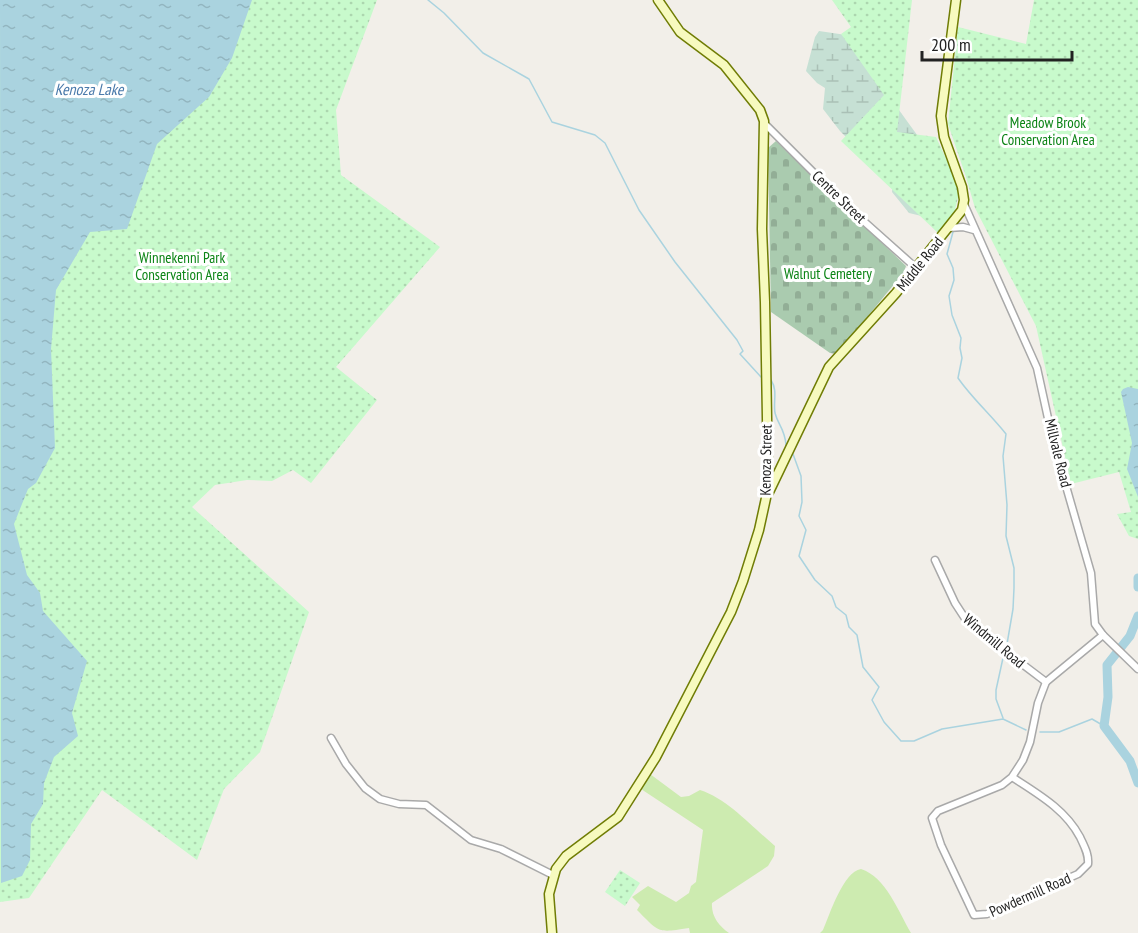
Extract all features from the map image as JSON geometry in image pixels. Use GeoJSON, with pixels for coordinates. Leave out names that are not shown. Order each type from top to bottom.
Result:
{"type":"FeatureCollection","features":[{"type":"Feature","properties":{"kind":"street"},"geometry":{"type":"LineString","coordinates":[[658,0],[680,32],[724,65],[760,110],[765,124]]}},
{"type":"Feature","properties":{"kind":"street"},"geometry":{"type":"LineString","coordinates":[[956,0],[941,116],[944,137],[962,187],[963,204]]}},
{"type":"Feature","properties":{"kind":"street","name":"Centre Street"},"geometry":{"type":"LineString","coordinates":[[765,124],[856,214],[915,267]]}},
{"type":"Feature","properties":{"kind":"street","name":"Kenoza Street"},"geometry":{"type":"LineString","coordinates":[[553,875],[566,856],[622,812],[656,757],[703,670],[736,600],[759,530],[768,476],[762,229],[765,124]]}},
{"type":"Feature","properties":{"kind":"street","name":"Middle Road"},"geometry":{"type":"LineString","coordinates":[[766,498],[829,367],[896,293],[959,215],[963,204]]}},
{"type":"Feature","properties":{"kind":"street","name":"Millvale Road"},"geometry":{"type":"LineString","coordinates":[[963,204],[1037,368],[1053,441],[1091,573],[1095,624],[1103,635],[1138,669]]}},
{"type":"Feature","properties":{"kind":"street"},"geometry":{"type":"LineString","coordinates":[[949,228],[963,227],[975,230]]}},
{"type":"Feature","properties":{"kind":"street","name":"Windmill Road"},"geometry":{"type":"LineString","coordinates":[[935,560],[955,603],[968,623],[1046,682]]}},
{"type":"Feature","properties":{"kind":"street"},"geometry":{"type":"LineString","coordinates":[[1012,777],[1023,760],[1030,741],[1038,703],[1046,682],[1103,635]]}},
{"type":"Feature","properties":{"kind":"street"},"geometry":{"type":"LineString","coordinates":[[331,738],[346,764],[365,788],[380,799],[399,804],[426,805],[471,840],[501,849],[553,875],[549,894],[552,933]]}},
{"type":"Feature","properties":{"kind":"street","name":"Powdermill Road"},"geometry":{"type":"LineString","coordinates":[[1012,777],[1065,815],[1073,824],[1089,857],[1088,864],[1078,874],[987,914],[976,916],[970,910],[932,818],[938,811],[1002,785],[1012,777]]}},
{"type":"Feature","properties":{"kind":"green space","name":"Winnekenni Park Conservation Area"},"geometry":{"type":"Polygon","coordinates":[[[0,0],[377,0],[336,110],[341,175],[440,247],[336,367],[377,400],[311,483],[293,470],[272,481],[247,480],[215,485],[192,507],[309,612],[260,752],[224,789],[197,860],[102,790],[29,898],[0,902],[0,0]]]}},
{"type":"Feature","properties":{"kind":"green space"},"geometry":{"type":"Polygon","coordinates":[[[832,0],[912,0],[897,132],[936,137],[960,189],[954,214],[938,233],[841,141],[884,95],[841,34],[851,27],[832,0]]]}},
{"type":"Feature","properties":{"kind":"green space","name":"Meadow Brook Conservation Area"},"geometry":{"type":"Polygon","coordinates":[[[1034,0],[1138,0],[1138,539],[1129,536],[1117,514],[1131,512],[1119,472],[1071,484],[1036,326],[975,208],[948,124],[958,27],[1026,44],[1034,0]]]}},
{"type":"Feature","properties":{"kind":"green space"},"geometry":{"type":"Polygon","coordinates":[[[819,31],[853,36],[891,99],[920,139],[930,218],[909,213],[892,192],[894,172],[868,159],[840,131],[823,109],[825,88],[806,71],[815,37],[819,31]]]}},
{"type":"Feature","properties":{"kind":"green space","name":"Walnut Cemetery"},"geometry":{"type":"Polygon","coordinates":[[[776,141],[906,266],[904,272],[837,354],[830,353],[771,312],[768,148],[776,141]]]}},
{"type":"Feature","properties":{"kind":"green space"},"geometry":{"type":"Polygon","coordinates":[[[650,774],[681,797],[689,796],[700,790],[710,794],[739,814],[775,846],[774,856],[768,866],[712,903],[716,920],[729,933],[690,933],[689,928],[660,930],[637,910],[640,905],[632,897],[648,886],[676,902],[689,893],[691,886],[696,882],[703,830],[641,789],[650,774]]]}},
{"type":"Feature","properties":{"kind":"green space"},"geometry":{"type":"Polygon","coordinates":[[[861,869],[878,879],[896,905],[911,933],[820,933],[843,885],[854,872],[861,869]]]}},
{"type":"Feature","properties":{"kind":"green space"},"geometry":{"type":"Polygon","coordinates":[[[620,870],[640,883],[625,906],[605,892],[620,870]]]}},
{"type":"Feature","properties":{"kind":"water","name":"Kenoza Lake"},"geometry":{"type":"Polygon","coordinates":[[[0,0],[252,0],[232,58],[209,97],[157,144],[127,229],[90,232],[56,290],[51,349],[55,448],[36,483],[28,489],[14,524],[27,575],[40,593],[43,611],[87,661],[72,713],[78,736],[54,757],[44,783],[43,804],[31,824],[30,860],[22,876],[1,883],[0,0]]]}},
{"type":"Feature","properties":{"kind":"water"},"geometry":{"type":"Polygon","coordinates":[[[1128,387],[1138,389],[1138,497],[1127,469],[1132,443],[1121,392],[1128,387]]]}},
{"type":"Feature","properties":{"kind":"waterway"},"geometry":{"type":"LineString","coordinates":[[428,0],[483,53],[529,79],[552,122],[595,135],[605,143],[639,210],[675,262],[737,340],[743,351],[740,354],[761,377]]}},
{"type":"Feature","properties":{"kind":"waterway"},"geometry":{"type":"LineString","coordinates":[[953,232],[947,254],[953,268],[954,280],[949,296],[952,315],[961,338],[962,358],[958,378],[1006,434],[1003,456],[1007,505],[1006,536],[1014,568],[1013,609],[1007,644]]}},
{"type":"Feature","properties":{"kind":"waterway"},"geometry":{"type":"LineString","coordinates":[[771,380],[775,392],[775,413],[786,445]]}},
{"type":"Feature","properties":{"kind":"waterway"},"geometry":{"type":"LineString","coordinates":[[793,454],[801,476],[802,502],[799,516],[806,530],[799,556],[815,580],[832,596],[836,607],[846,615],[849,627],[857,635],[863,667],[879,687],[872,700],[884,722],[901,741],[914,741],[942,729],[1003,719],[1026,730]]}},
{"type":"Feature","properties":{"kind":"waterway"},"geometry":{"type":"LineString","coordinates":[[1138,578],[1138,587]]}},
{"type":"Feature","properties":{"kind":"waterway"},"geometry":{"type":"LineString","coordinates":[[1138,616],[1130,636],[1107,665],[1108,697],[1104,726],[1130,761],[1138,783]]}},
{"type":"Feature","properties":{"kind":"waterway"},"geometry":{"type":"LineString","coordinates":[[1003,658],[996,699],[1003,718]]}},
{"type":"Feature","properties":{"kind":"waterway"},"geometry":{"type":"LineString","coordinates":[[1040,732],[1059,732],[1092,719],[1104,726]]}}]}
